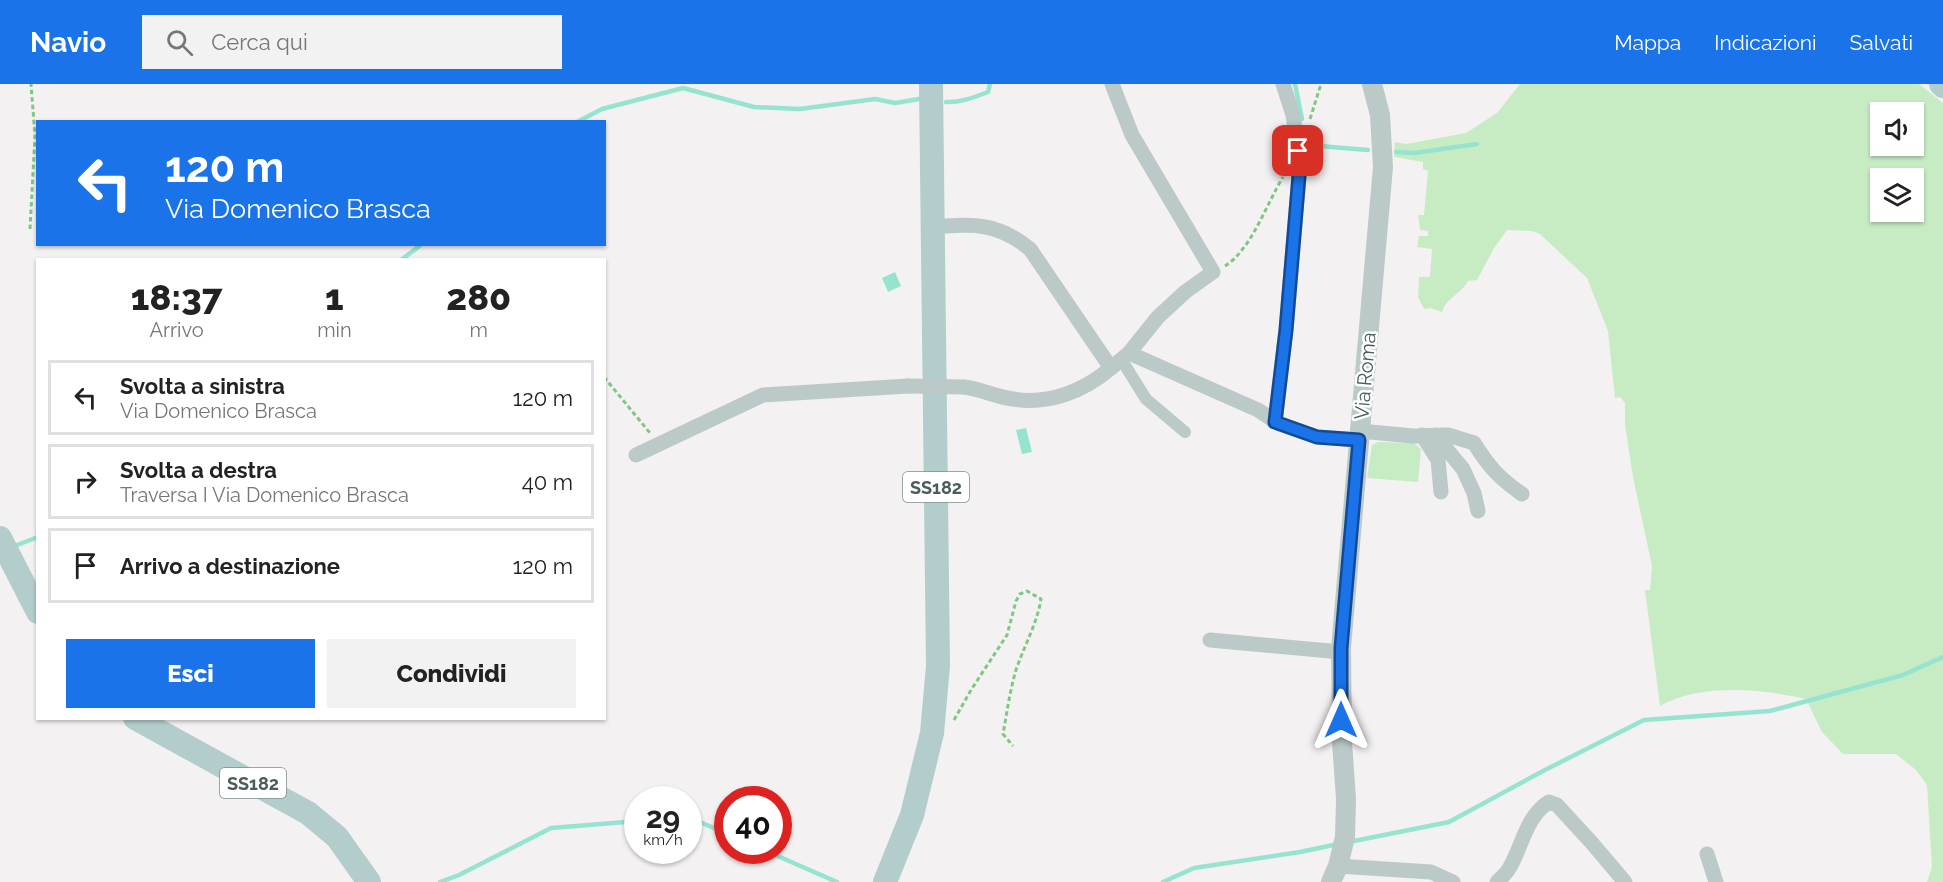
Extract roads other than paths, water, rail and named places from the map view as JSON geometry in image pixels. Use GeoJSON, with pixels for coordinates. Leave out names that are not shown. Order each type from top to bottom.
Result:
{"type":"FeatureCollection","features":[{"type":"Feature","properties":{"kind":"main road","name":"SS182"},"geometry":{"type":"LineString","coordinates":[[885,882],[912,815],[932,733],[938,666],[931,84]]}},
{"type":"Feature","properties":{"kind":"main road"},"geometry":{"type":"LineString","coordinates":[[4,546],[36,608]]}},
{"type":"Feature","properties":{"kind":"main road","name":"SS182"},"geometry":{"type":"LineString","coordinates":[[139,720],[308,813],[337,837],[363,873]]}},
{"type":"Feature","properties":{"kind":"street"},"geometry":{"type":"LineString","coordinates":[[636,454],[764,395],[908,386],[964,387],[1011,399],[1032,401],[1054,399],[1083,388],[1100,378],[1120,360],[1158,317],[1185,292],[1213,272],[1132,135],[1112,84]]}},
{"type":"Feature","properties":{"kind":"street"},"geometry":{"type":"LineString","coordinates":[[1275,422],[1286,330],[1300,164],[1293,115],[1283,84]]}},
{"type":"Feature","properties":{"kind":"street","name":"Via Roma"},"geometry":{"type":"LineString","coordinates":[[1339,860],[1346,799],[1342,742],[1341,652],[1383,167],[1380,115],[1372,84]]}},
{"type":"Feature","properties":{"kind":"street"},"geometry":{"type":"LineString","coordinates":[[933,226],[987,226],[1007,234],[1030,249],[1120,360],[1146,399],[1185,432]]}},
{"type":"Feature","properties":{"kind":"street"},"geometry":{"type":"LineString","coordinates":[[1120,360],[1258,410],[1275,422],[1317,437],[1448,435],[1474,443],[1486,462],[1501,479],[1522,494]]}},
{"type":"Feature","properties":{"kind":"street"},"geometry":{"type":"LineString","coordinates":[[1429,435],[1438,460],[1441,492]]}},
{"type":"Feature","properties":{"kind":"street"},"geometry":{"type":"LineString","coordinates":[[1429,435],[1463,469],[1474,493],[1478,511]]}},
{"type":"Feature","properties":{"kind":"street"},"geometry":{"type":"LineString","coordinates":[[1210,640],[1341,652]]}},
{"type":"Feature","properties":{"kind":"street"},"geometry":{"type":"LineString","coordinates":[[1497,882],[1509,870],[1540,807],[1549,802],[1557,805],[1625,882]]}},
{"type":"Feature","properties":{"kind":"street"},"geometry":{"type":"LineString","coordinates":[[1707,854],[1716,882]]}},
{"type":"Feature","properties":{"kind":"street"},"geometry":{"type":"LineString","coordinates":[[1339,860],[1399,876],[1431,872],[1453,882]]}},
{"type":"Feature","properties":{"kind":"waterway"},"geometry":{"type":"LineString","coordinates":[[946,102],[962,101],[988,92],[990,84]]}},
{"type":"Feature","properties":{"kind":"waterway"},"geometry":{"type":"LineString","coordinates":[[1295,84],[1302,119]]}},
{"type":"Feature","properties":{"kind":"waterway"},"geometry":{"type":"LineString","coordinates":[[581,120],[602,109],[683,88],[754,107],[800,109],[875,99],[895,103],[919,99]]}},
{"type":"Feature","properties":{"kind":"waterway"},"geometry":{"type":"LineString","coordinates":[[1311,135],[1319,146],[1368,150]]}},
{"type":"Feature","properties":{"kind":"waterway"},"geometry":{"type":"LineString","coordinates":[[1396,152],[1414,153],[1477,144]]}},
{"type":"Feature","properties":{"kind":"waterway"},"geometry":{"type":"LineString","coordinates":[[404,258],[419,246]]}},
{"type":"Feature","properties":{"kind":"waterway"},"geometry":{"type":"LineString","coordinates":[[12,547],[36,538]]}},
{"type":"Feature","properties":{"kind":"waterway"},"geometry":{"type":"LineString","coordinates":[[1349,842],[1449,822],[1644,720],[1770,711],[1903,675],[1943,657]]}},
{"type":"Feature","properties":{"kind":"waterway"},"geometry":{"type":"LineString","coordinates":[[440,882],[459,875],[551,828],[624,822]]}},
{"type":"Feature","properties":{"kind":"waterway"},"geometry":{"type":"LineString","coordinates":[[702,823],[714,828]]}},
{"type":"Feature","properties":{"kind":"waterway"},"geometry":{"type":"LineString","coordinates":[[1163,882],[1194,868],[1338,844]]}},
{"type":"Feature","properties":{"kind":"waterway"},"geometry":{"type":"LineString","coordinates":[[792,862],[837,882]]}}]}
